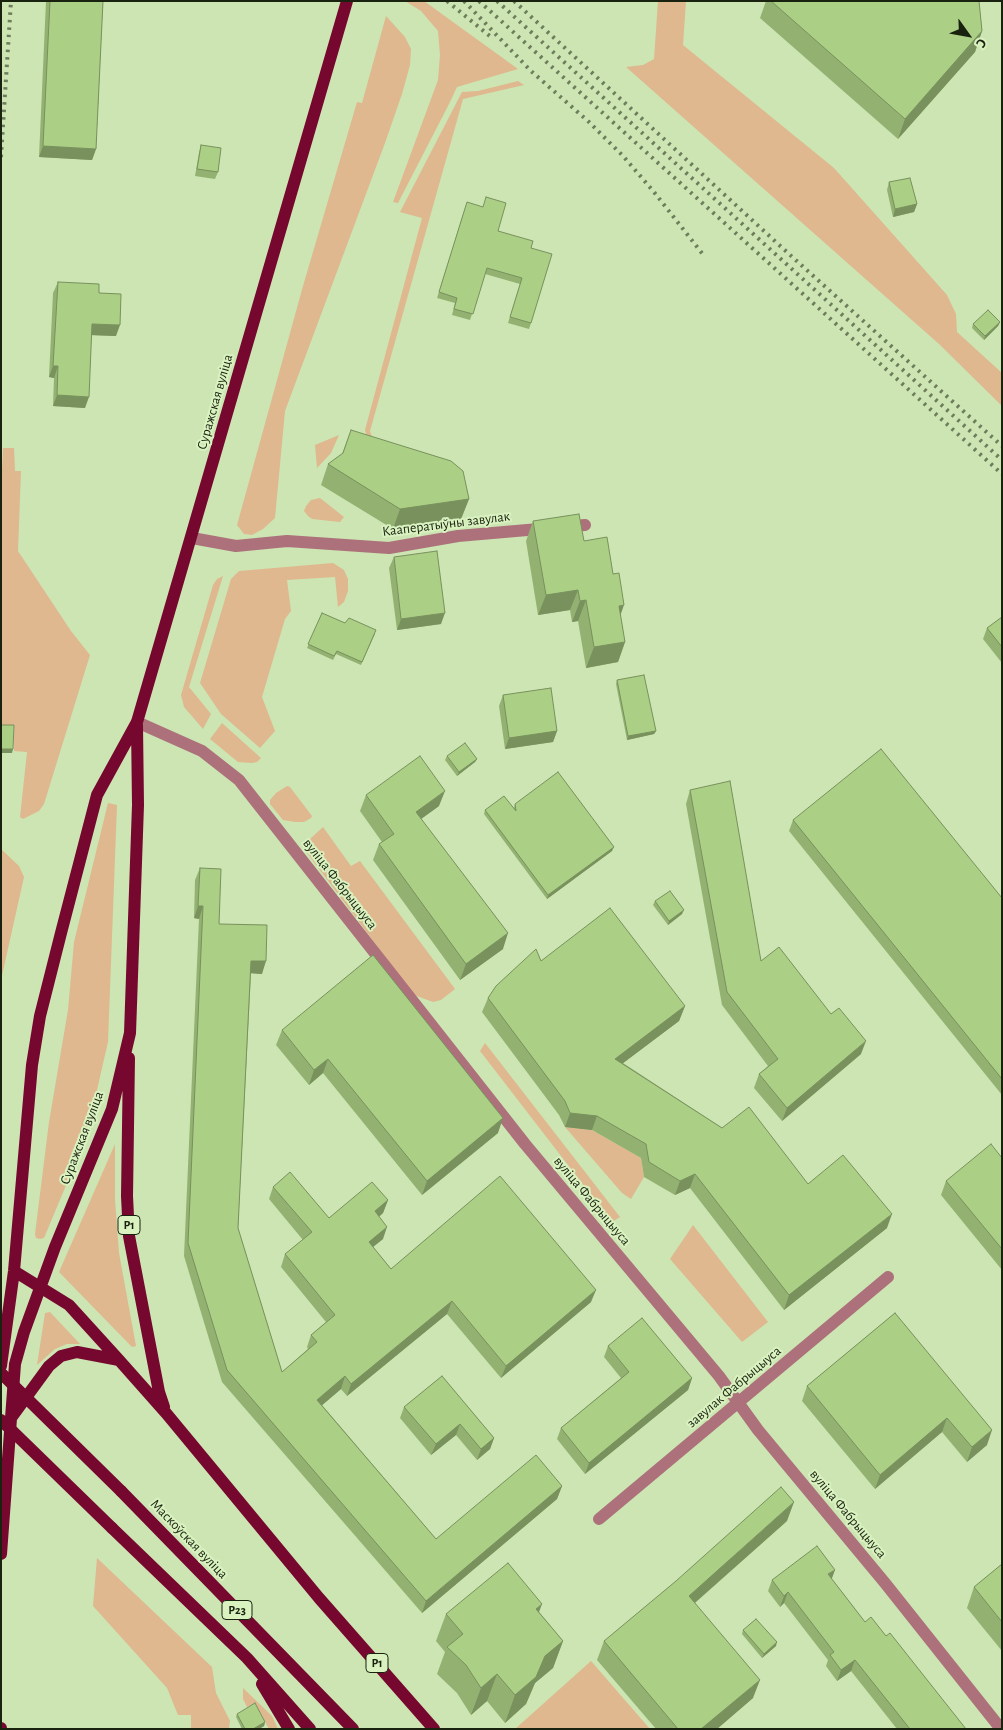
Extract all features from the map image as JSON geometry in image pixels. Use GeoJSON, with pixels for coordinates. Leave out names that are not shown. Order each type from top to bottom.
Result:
{"type":"FeatureCollection","features":[{"type":"Feature","properties":{"kind":"main road","name":"Суражская вуліца"},"geometry":{"type":"LineString","coordinates":[[1,1366],[14,1271],[32,1065],[40,1016],[97,795],[137,722],[347,1]]}},
{"type":"Feature","properties":{"kind":"main road","name":"Суражская вуліца"},"geometry":{"type":"LineString","coordinates":[[1,1554],[6,1419],[15,1364],[24,1332],[62,1229],[112,1109],[130,1033],[138,804],[137,722]]}},
{"type":"Feature","properties":{"kind":"main road","name":"Р1"},"geometry":{"type":"LineString","coordinates":[[130,1033],[127,1196],[129,1236],[159,1392],[166,1413],[318,1598],[434,1729]]}},
{"type":"Feature","properties":{"kind":"main road"},"geometry":{"type":"LineString","coordinates":[[14,1271],[69,1305],[166,1413]]}},
{"type":"Feature","properties":{"kind":"main road"},"geometry":{"type":"LineString","coordinates":[[6,1419],[48,1366],[61,1356],[77,1352],[119,1360]]}},
{"type":"Feature","properties":{"kind":"main road","name":"Маскоўская вуліца"},"geometry":{"type":"LineString","coordinates":[[1,1372],[121,1491],[353,1729]]}},
{"type":"Feature","properties":{"kind":"main road","name":"Р23"},"geometry":{"type":"LineString","coordinates":[[6,1419],[112,1528],[247,1658],[310,1729]]}},
{"type":"Feature","properties":{"kind":"main road"},"geometry":{"type":"LineString","coordinates":[[247,1658],[289,1729]]}},
{"type":"Feature","properties":{"kind":"street","name":"Кааператыўны завулак"},"geometry":{"type":"LineString","coordinates":[[192,538],[236,546],[287,541],[389,548],[458,536],[584,524]]}},
{"type":"Feature","properties":{"kind":"street","name":"вуліца Фабрыцыуса"},"geometry":{"type":"LineString","coordinates":[[137,722],[202,751],[239,780],[525,1144],[719,1376],[758,1430],[874,1569],[1000,1729]]}},
{"type":"Feature","properties":{"kind":"street","name":"завулак Фабрыцыуса"},"geometry":{"type":"LineString","coordinates":[[599,1519],[888,1277]]}},
{"type":"Feature","properties":{"kind":"shaded area"},"geometry":{"type":"Polygon","coordinates":[[[405,1],[424,1],[518,69],[457,87],[398,203],[393,202],[438,80],[440,55],[438,31],[421,11],[405,1]]]}},
{"type":"Feature","properties":{"kind":"shaded area"},"geometry":{"type":"Polygon","coordinates":[[[658,1],[686,1],[683,45],[834,168],[947,295],[956,314],[957,332],[1002,373],[1002,406],[939,344],[626,67],[643,65],[654,59],[658,1]]]}},
{"type":"Feature","properties":{"kind":"shaded area"},"geometry":{"type":"Polygon","coordinates":[[[386,16],[405,37],[411,49],[410,65],[385,143],[285,411],[275,518],[263,529],[252,535],[244,534],[237,525],[303,286],[357,102],[362,103],[386,16]]]}},
{"type":"Feature","properties":{"kind":"shaded area"},"geometry":{"type":"Polygon","coordinates":[[[518,81],[524,85],[463,99],[370,431],[378,456],[371,452],[365,430],[422,218],[400,212],[462,92],[478,91],[518,81]]]}},
{"type":"Feature","properties":{"kind":"shaded area"},"geometry":{"type":"Polygon","coordinates":[[[339,435],[331,453],[317,468],[315,445],[339,435]]]}},
{"type":"Feature","properties":{"kind":"shaded area"},"geometry":{"type":"Polygon","coordinates":[[[3,448],[14,448],[15,471],[21,471],[18,551],[71,631],[90,655],[44,804],[39,811],[23,819],[20,817],[27,752],[14,751],[14,728],[1,726],[1,490],[3,448]]]}},
{"type":"Feature","properties":{"kind":"shaded area"},"geometry":{"type":"Polygon","coordinates":[[[320,498],[344,517],[340,522],[312,519],[308,516],[304,511],[306,506],[311,500],[320,498]]]}},
{"type":"Feature","properties":{"kind":"shaded area"},"geometry":{"type":"Polygon","coordinates":[[[333,563],[344,570],[348,579],[348,591],[344,602],[338,607],[335,577],[287,580],[291,611],[285,619],[262,697],[275,731],[260,748],[221,714],[200,683],[231,579],[239,571],[333,563]]]}},
{"type":"Feature","properties":{"kind":"shaded area"},"geometry":{"type":"Polygon","coordinates":[[[223,576],[189,687],[211,714],[203,729],[184,707],[181,695],[213,585],[217,579],[223,576]]]}},
{"type":"Feature","properties":{"kind":"shaded area"},"geometry":{"type":"Polygon","coordinates":[[[222,723],[261,758],[257,762],[238,762],[210,739],[222,723]]]}},
{"type":"Feature","properties":{"kind":"shaded area"},"geometry":{"type":"Polygon","coordinates":[[[287,786],[290,787],[312,816],[311,818],[304,822],[283,820],[270,804],[270,800],[276,793],[287,786]]]}},
{"type":"Feature","properties":{"kind":"shaded area"},"geometry":{"type":"Polygon","coordinates":[[[108,803],[117,805],[108,1042],[91,1116],[77,1159],[44,1238],[40,1239],[36,1238],[35,1234],[49,1122],[68,1010],[74,942],[108,803]]]}},
{"type":"Feature","properties":{"kind":"shaded area"},"geometry":{"type":"Polygon","coordinates":[[[323,827],[351,866],[360,861],[455,989],[441,1000],[433,1002],[414,995],[307,853],[310,839],[323,827]]]}},
{"type":"Feature","properties":{"kind":"shaded area"},"geometry":{"type":"Polygon","coordinates":[[[1,849],[19,866],[24,877],[1,980],[1,849]]]}},
{"type":"Feature","properties":{"kind":"shaded area"},"geometry":{"type":"Polygon","coordinates":[[[485,1043],[620,1217],[612,1222],[480,1051],[485,1043]]]}},
{"type":"Feature","properties":{"kind":"shaded area"},"geometry":{"type":"Polygon","coordinates":[[[565,1127],[592,1130],[641,1158],[644,1177],[631,1199],[622,1193],[565,1127]]]}},
{"type":"Feature","properties":{"kind":"shaded area"},"geometry":{"type":"Polygon","coordinates":[[[115,1144],[115,1200],[119,1253],[136,1346],[132,1347],[59,1272],[115,1144]]]}},
{"type":"Feature","properties":{"kind":"shaded area"},"geometry":{"type":"Polygon","coordinates":[[[693,1225],[768,1322],[742,1342],[670,1259],[693,1225]]]}},
{"type":"Feature","properties":{"kind":"shaded area"},"geometry":{"type":"Polygon","coordinates":[[[50,1312],[80,1344],[67,1344],[55,1349],[37,1365],[45,1313],[50,1312]]]}},
{"type":"Feature","properties":{"kind":"shaded area"},"geometry":{"type":"Polygon","coordinates":[[[97,1558],[212,1667],[216,1693],[230,1721],[229,1729],[191,1729],[191,1715],[178,1715],[167,1688],[93,1606],[97,1558]]]}},
{"type":"Feature","properties":{"kind":"shaded area"},"geometry":{"type":"Polygon","coordinates":[[[591,1661],[650,1729],[515,1729],[591,1661]]]}},
{"type":"Feature","properties":{"kind":"shaded area"},"geometry":{"type":"Polygon","coordinates":[[[243,1688],[272,1716],[278,1729],[269,1729],[255,1703],[247,1707],[243,1699],[243,1688]]]}},
{"type":"Feature","properties":{"kind":"building"},"geometry":{"type":"Polygon","coordinates":[[[50,1],[103,1],[96,149],[43,146],[50,1]]]}},
{"type":"Feature","properties":{"kind":"building"},"geometry":{"type":"Polygon","coordinates":[[[771,1],[979,1],[982,31],[905,119],[771,1]]]}},
{"type":"Feature","properties":{"kind":"building"},"geometry":{"type":"Polygon","coordinates":[[[201,145],[221,148],[218,172],[197,169],[201,145]]]}},
{"type":"Feature","properties":{"kind":"building"},"geometry":{"type":"Polygon","coordinates":[[[910,178],[917,204],[895,209],[889,182],[910,178]]]}},
{"type":"Feature","properties":{"kind":"building"},"geometry":{"type":"Polygon","coordinates":[[[486,197],[506,203],[498,231],[533,241],[531,248],[552,254],[531,323],[510,317],[522,278],[487,268],[473,314],[454,309],[457,298],[439,292],[467,202],[483,207],[486,197]]]}},
{"type":"Feature","properties":{"kind":"building"},"geometry":{"type":"Polygon","coordinates":[[[58,282],[99,284],[99,293],[121,294],[120,325],[92,324],[89,397],[57,395],[58,366],[53,366],[58,282]]]}},
{"type":"Feature","properties":{"kind":"building"},"geometry":{"type":"Polygon","coordinates":[[[988,310],[1000,322],[985,336],[973,324],[988,310]]]}},
{"type":"Feature","properties":{"kind":"building"},"geometry":{"type":"Polygon","coordinates":[[[351,430],[451,461],[463,471],[469,499],[400,509],[328,464],[343,453],[351,430]]]}},
{"type":"Feature","properties":{"kind":"building"},"geometry":{"type":"Polygon","coordinates":[[[579,514],[584,541],[607,537],[613,574],[619,573],[624,605],[619,606],[625,642],[594,647],[586,600],[580,601],[578,590],[546,595],[533,521],[579,514]]]}},
{"type":"Feature","properties":{"kind":"building"},"geometry":{"type":"Polygon","coordinates":[[[437,551],[445,613],[401,619],[394,557],[437,551]]]}},
{"type":"Feature","properties":{"kind":"building"},"geometry":{"type":"Polygon","coordinates":[[[322,613],[345,623],[349,618],[376,630],[362,662],[337,651],[334,656],[308,644],[322,613]]]}},
{"type":"Feature","properties":{"kind":"building"},"geometry":{"type":"Polygon","coordinates":[[[1002,617],[1002,647],[987,628],[1002,617]]]}},
{"type":"Feature","properties":{"kind":"building"},"geometry":{"type":"Polygon","coordinates":[[[644,675],[656,731],[628,736],[617,680],[644,675]]]}},
{"type":"Feature","properties":{"kind":"building"},"geometry":{"type":"Polygon","coordinates":[[[551,688],[557,731],[509,738],[503,695],[551,688]]]}},
{"type":"Feature","properties":{"kind":"building"},"geometry":{"type":"Polygon","coordinates":[[[1,725],[14,725],[13,749],[1,749],[1,725]]]}},
{"type":"Feature","properties":{"kind":"building"},"geometry":{"type":"Polygon","coordinates":[[[465,743],[477,759],[459,772],[447,756],[465,743]]]}},
{"type":"Feature","properties":{"kind":"building"},"geometry":{"type":"Polygon","coordinates":[[[881,749],[1002,898],[1002,1079],[793,820],[881,749]]]}},
{"type":"Feature","properties":{"kind":"building"},"geometry":{"type":"Polygon","coordinates":[[[420,756],[445,791],[416,812],[508,933],[466,964],[379,844],[394,834],[366,795],[420,756]]]}},
{"type":"Feature","properties":{"kind":"building"},"geometry":{"type":"Polygon","coordinates":[[[558,772],[614,847],[548,895],[485,810],[504,796],[516,811],[515,804],[558,772]]]}},
{"type":"Feature","properties":{"kind":"building"},"geometry":{"type":"Polygon","coordinates":[[[730,781],[761,961],[779,947],[831,1014],[839,1008],[866,1041],[787,1108],[759,1074],[778,1059],[727,992],[690,790],[730,781]]]}},
{"type":"Feature","properties":{"kind":"building"},"geometry":{"type":"Polygon","coordinates":[[[200,868],[221,869],[219,924],[267,925],[266,961],[251,961],[238,1228],[282,1372],[317,1342],[311,1335],[335,1315],[285,1254],[312,1232],[273,1187],[290,1172],[329,1218],[372,1182],[388,1200],[375,1211],[387,1227],[369,1242],[391,1269],[500,1176],[596,1290],[506,1366],[452,1301],[351,1384],[345,1376],[317,1400],[436,1539],[536,1455],[562,1486],[426,1601],[227,1370],[188,1243],[203,906],[198,906],[200,868]]]}},
{"type":"Feature","properties":{"kind":"building"},"geometry":{"type":"Polygon","coordinates":[[[670,891],[684,910],[669,921],[655,901],[670,891]]]}},
{"type":"Feature","properties":{"kind":"building"},"geometry":{"type":"Polygon","coordinates":[[[610,908],[685,1006],[615,1059],[722,1128],[749,1107],[808,1184],[843,1155],[892,1214],[789,1295],[695,1174],[680,1181],[649,1162],[646,1144],[597,1116],[570,1113],[565,1101],[488,998],[496,986],[536,949],[541,961],[610,908]]]}},
{"type":"Feature","properties":{"kind":"building"},"geometry":{"type":"Polygon","coordinates":[[[373,955],[503,1118],[427,1181],[328,1059],[314,1070],[282,1030],[373,955]]]}},
{"type":"Feature","properties":{"kind":"building"},"geometry":{"type":"Polygon","coordinates":[[[991,1144],[1002,1158],[1002,1249],[946,1181],[991,1144]]]}},
{"type":"Feature","properties":{"kind":"building"},"geometry":{"type":"Polygon","coordinates":[[[895,1313],[992,1430],[972,1447],[947,1418],[880,1475],[807,1386],[895,1313]]]}},
{"type":"Feature","properties":{"kind":"building"},"geometry":{"type":"Polygon","coordinates":[[[642,1318],[692,1378],[589,1463],[561,1428],[629,1372],[608,1346],[642,1318]]]}},
{"type":"Feature","properties":{"kind":"building"},"geometry":{"type":"Polygon","coordinates":[[[442,1376],[494,1438],[481,1449],[460,1424],[436,1444],[404,1407],[442,1376]]]}},
{"type":"Feature","properties":{"kind":"building"},"geometry":{"type":"Polygon","coordinates":[[[781,1487],[794,1502],[689,1596],[760,1680],[701,1729],[678,1729],[604,1641],[676,1581],[781,1487]]]}},
{"type":"Feature","properties":{"kind":"building"},"geometry":{"type":"Polygon","coordinates":[[[817,1546],[835,1570],[828,1574],[865,1622],[871,1617],[886,1636],[890,1633],[966,1729],[910,1729],[855,1660],[841,1670],[830,1655],[834,1652],[788,1592],[784,1596],[772,1580],[817,1546]]]}},
{"type":"Feature","properties":{"kind":"building"},"geometry":{"type":"Polygon","coordinates":[[[508,1563],[542,1604],[536,1609],[563,1641],[545,1656],[536,1677],[515,1695],[497,1674],[481,1688],[466,1665],[447,1647],[463,1634],[446,1614],[508,1563]]]}},
{"type":"Feature","properties":{"kind":"building"},"geometry":{"type":"Polygon","coordinates":[[[1002,1564],[1002,1622],[974,1587],[1002,1564]]]}},
{"type":"Feature","properties":{"kind":"building"},"geometry":{"type":"Polygon","coordinates":[[[756,1619],[777,1642],[764,1654],[743,1630],[756,1619]]]}},
{"type":"Feature","properties":{"kind":"building"},"geometry":{"type":"Polygon","coordinates":[[[255,1703],[265,1722],[253,1729],[245,1729],[237,1714],[255,1703]]]}},
{"type":"Feature","properties":{"kind":"railway"},"geometry":{"type":"LineString","coordinates":[[1,157],[11,1]]}},
{"type":"Feature","properties":{"kind":"railway"},"geometry":{"type":"LineString","coordinates":[[447,1],[491,37]]}},
{"type":"Feature","properties":{"kind":"railway"},"geometry":{"type":"LineString","coordinates":[[464,1],[531,71],[589,122],[623,156],[705,257]]}},
{"type":"Feature","properties":{"kind":"railway"},"geometry":{"type":"LineString","coordinates":[[479,1],[1002,474]]}},
{"type":"Feature","properties":{"kind":"railway"},"geometry":{"type":"LineString","coordinates":[[497,1],[1002,460]]}},
{"type":"Feature","properties":{"kind":"railway"},"geometry":{"type":"LineString","coordinates":[[514,1],[789,254],[1002,446]]}}]}
